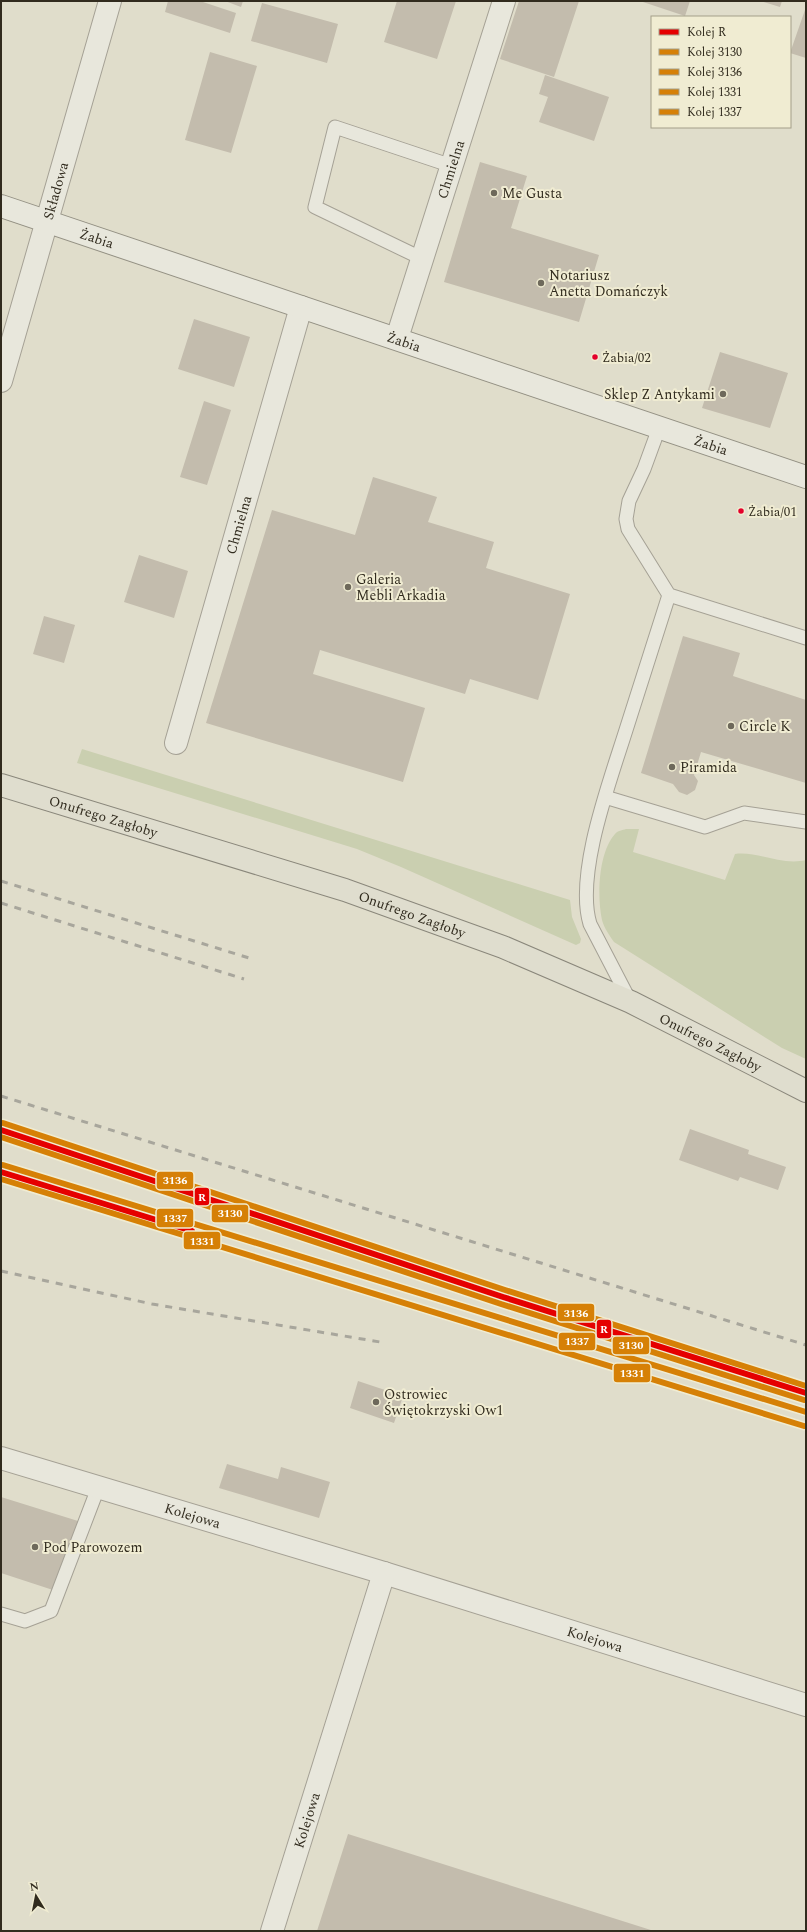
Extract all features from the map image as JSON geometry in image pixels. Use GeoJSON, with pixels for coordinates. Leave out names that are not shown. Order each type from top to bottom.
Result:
{"type":"FeatureCollection","features":[{"type":"Feature","properties":{"kind":"main road","name":"Onufrego Zagłoby"},"geometry":{"type":"LineString","coordinates":[[1,785],[352,893],[503,947],[630,1002],[806,1090]]}},
{"type":"Feature","properties":{"kind":"street","name":"Składowa"},"geometry":{"type":"LineString","coordinates":[[1,381],[110,1]]}},
{"type":"Feature","properties":{"kind":"street","name":"Chmielna"},"geometry":{"type":"LineString","coordinates":[[397,338],[504,1]]}},
{"type":"Feature","properties":{"kind":"street","name":"Żabia"},"geometry":{"type":"LineString","coordinates":[[1,206],[397,338],[806,477]]}},
{"type":"Feature","properties":{"kind":"street","name":"Chmielna"},"geometry":{"type":"LineString","coordinates":[[176,743],[301,306]]}},
{"type":"Feature","properties":{"kind":"street","name":"Kolejowa"},"geometry":{"type":"LineString","coordinates":[[1,1458],[384,1573],[806,1705]]}},
{"type":"Feature","properties":{"kind":"street","name":"Kolejowa"},"geometry":{"type":"LineString","coordinates":[[272,1931],[384,1573]]}},
{"type":"Feature","properties":{"kind":"lane"},"geometry":{"type":"LineString","coordinates":[[422,259],[315,207],[336,128],[452,166]]}},
{"type":"Feature","properties":{"kind":"lane"},"geometry":{"type":"LineString","coordinates":[[659,428],[644,469],[629,501],[626,519],[628,528],[669,595],[806,638]]}},
{"type":"Feature","properties":{"kind":"lane"},"geometry":{"type":"LineString","coordinates":[[630,1002],[596,938],[586,912],[589,863],[605,798],[669,595]]}},
{"type":"Feature","properties":{"kind":"lane"},"geometry":{"type":"LineString","coordinates":[[605,798],[706,827],[744,813],[806,822]]}},
{"type":"Feature","properties":{"kind":"lane"},"geometry":{"type":"LineString","coordinates":[[1,1614],[25,1621],[51,1611],[98,1488]]}},
{"type":"Feature","properties":{"kind":"green space"},"geometry":{"type":"Polygon","coordinates":[[[82,749],[570,900],[572,917],[581,939],[580,943],[576,945],[357,849],[77,763],[82,749]]]}},
{"type":"Feature","properties":{"kind":"green space"},"geometry":{"type":"Polygon","coordinates":[[[626,829],[639,829],[633,852],[725,880],[735,854],[752,855],[788,861],[806,860],[806,1059],[782,1048],[614,942],[602,920],[599,888],[600,876],[602,863],[609,842],[616,833],[626,829]]]}},
{"type":"Feature","properties":{"kind":"building"},"geometry":{"type":"Polygon","coordinates":[[[168,1],[200,1],[236,13],[230,33],[165,12],[168,1]]]}},
{"type":"Feature","properties":{"kind":"building"},"geometry":{"type":"Polygon","coordinates":[[[225,1],[243,1],[241,7],[225,1]]]}},
{"type":"Feature","properties":{"kind":"building"},"geometry":{"type":"Polygon","coordinates":[[[397,1],[456,1],[437,59],[384,42],[397,1]]]}},
{"type":"Feature","properties":{"kind":"building"},"geometry":{"type":"Polygon","coordinates":[[[519,1],[579,1],[554,77],[500,59],[519,1]]]}},
{"type":"Feature","properties":{"kind":"building"},"geometry":{"type":"Polygon","coordinates":[[[640,1],[690,1],[685,16],[640,1]]]}},
{"type":"Feature","properties":{"kind":"building"},"geometry":{"type":"Polygon","coordinates":[[[760,1],[782,1],[780,7],[760,1]]]}},
{"type":"Feature","properties":{"kind":"building"},"geometry":{"type":"Polygon","coordinates":[[[262,3],[338,24],[327,63],[251,41],[262,3]]]}},
{"type":"Feature","properties":{"kind":"building"},"geometry":{"type":"Polygon","coordinates":[[[806,7],[806,58],[791,53],[806,7]]]}},
{"type":"Feature","properties":{"kind":"building"},"geometry":{"type":"Polygon","coordinates":[[[210,52],[257,66],[231,153],[185,140],[210,52]]]}},
{"type":"Feature","properties":{"kind":"building"},"geometry":{"type":"Polygon","coordinates":[[[545,75],[609,97],[594,141],[539,122],[548,97],[539,94],[545,75]]]}},
{"type":"Feature","properties":{"kind":"building"},"geometry":{"type":"Polygon","coordinates":[[[480,162],[527,176],[511,228],[599,255],[579,322],[444,282],[480,162]]]}},
{"type":"Feature","properties":{"kind":"building"},"geometry":{"type":"Polygon","coordinates":[[[194,319],[250,337],[234,387],[178,369],[194,319]]]}},
{"type":"Feature","properties":{"kind":"building"},"geometry":{"type":"Polygon","coordinates":[[[720,352],[788,373],[770,428],[702,408],[720,352]]]}},
{"type":"Feature","properties":{"kind":"building"},"geometry":{"type":"Polygon","coordinates":[[[204,401],[231,410],[207,485],[180,477],[204,401]]]}},
{"type":"Feature","properties":{"kind":"building"},"geometry":{"type":"Polygon","coordinates":[[[373,477],[437,497],[428,522],[494,542],[486,568],[570,594],[538,700],[470,679],[465,694],[320,650],[313,674],[425,708],[403,782],[206,723],[272,510],[355,535],[373,477]]]}},
{"type":"Feature","properties":{"kind":"building"},"geometry":{"type":"Polygon","coordinates":[[[139,555],[188,571],[174,618],[124,602],[139,555]]]}},
{"type":"Feature","properties":{"kind":"building"},"geometry":{"type":"Polygon","coordinates":[[[44,616],[75,625],[64,663],[33,654],[44,616]]]}},
{"type":"Feature","properties":{"kind":"building","name":"Circle K"},"geometry":{"type":"Polygon","coordinates":[[[683,636],[740,653],[733,676],[806,700],[806,783],[701,752],[694,775],[698,781],[695,790],[687,795],[679,792],[673,784],[641,773],[683,636]]]}},
{"type":"Feature","properties":{"kind":"building"},"geometry":{"type":"Polygon","coordinates":[[[690,1129],[749,1150],[748,1154],[786,1167],[778,1190],[740,1177],[738,1181],[679,1160],[690,1129]]]}},
{"type":"Feature","properties":{"kind":"building","name":"Ostrowiec Świętokrzyski Ow1"},"geometry":{"type":"Polygon","coordinates":[[[358,1381],[403,1396],[394,1423],[350,1408],[358,1381]]]}},
{"type":"Feature","properties":{"kind":"building"},"geometry":{"type":"Polygon","coordinates":[[[227,1464],[278,1479],[281,1467],[330,1482],[319,1518],[219,1488],[227,1464]]]}},
{"type":"Feature","properties":{"kind":"building","name":"Pod Parowozem"},"geometry":{"type":"Polygon","coordinates":[[[1,1497],[78,1521],[56,1591],[1,1573],[1,1497]]]}},
{"type":"Feature","properties":{"kind":"building"},"geometry":{"type":"Polygon","coordinates":[[[348,1834],[654,1931],[317,1931],[348,1834]]]}},
{"type":"Feature","properties":{"kind":"railway"},"geometry":{"type":"LineString","coordinates":[[1,881],[249,958]]}},
{"type":"Feature","properties":{"kind":"railway"},"geometry":{"type":"LineString","coordinates":[[1,903],[244,979]]}},
{"type":"Feature","properties":{"kind":"railway"},"geometry":{"type":"LineString","coordinates":[[1,1096],[806,1345]]}},
{"type":"Feature","properties":{"kind":"railway"},"geometry":{"type":"LineString","coordinates":[[1,1271],[152,1304],[380,1342]]}},
{"type":"Feature","properties":{"kind":"rail line","name":"3136"},"geometry":{"type":"LineString","coordinates":[[3,1123],[505,1290],[806,1386]]}},
{"type":"Feature","properties":{"kind":"rail line","name":"R"},"geometry":{"type":"LineString","coordinates":[[1,1130],[503,1297],[806,1393]]}},
{"type":"Feature","properties":{"kind":"rail line","name":"3130"},"geometry":{"type":"LineString","coordinates":[[1,1137],[501,1304],[804,1400]]}},
{"type":"Feature","properties":{"kind":"rail line","name":"1337"},"geometry":{"type":"LineString","coordinates":[[3,1165],[806,1412]]}},
{"type":"Feature","properties":{"kind":"rail line","name":"R"},"geometry":{"type":"LineString","coordinates":[[1,1172],[192,1231]]}},
{"type":"Feature","properties":{"kind":"rail line","name":"1331"},"geometry":{"type":"LineString","coordinates":[[1,1179],[804,1426]]}},
{"type":"Feature","properties":{"kind":"place","name":"Me Gusta"},"geometry":{"type":"Point","coordinates":[494,193]}},
{"type":"Feature","properties":{"kind":"place","name":"Notariusz Anetta Domańczyk"},"geometry":{"type":"Point","coordinates":[541,283]}},
{"type":"Feature","properties":{"kind":"place","name":"Żabia/02"},"geometry":{"type":"Point","coordinates":[595,357]}},
{"type":"Feature","properties":{"kind":"place","name":"Sklep Z Antykami"},"geometry":{"type":"Point","coordinates":[723,394]}},
{"type":"Feature","properties":{"kind":"place","name":"Żabia/01"},"geometry":{"type":"Point","coordinates":[741,511]}},
{"type":"Feature","properties":{"kind":"place","name":"Galeria Mebli Arkadia"},"geometry":{"type":"Point","coordinates":[348,587]}},
{"type":"Feature","properties":{"kind":"place","name":"Circle K"},"geometry":{"type":"Point","coordinates":[731,726]}},
{"type":"Feature","properties":{"kind":"place","name":"Piramida"},"geometry":{"type":"Point","coordinates":[672,767]}},
{"type":"Feature","properties":{"kind":"place","name":"Ostrowiec Świętokrzyski Ow1"},"geometry":{"type":"Point","coordinates":[376,1402]}},
{"type":"Feature","properties":{"kind":"place","name":"Pod Parowozem"},"geometry":{"type":"Point","coordinates":[35,1547]}}]}
